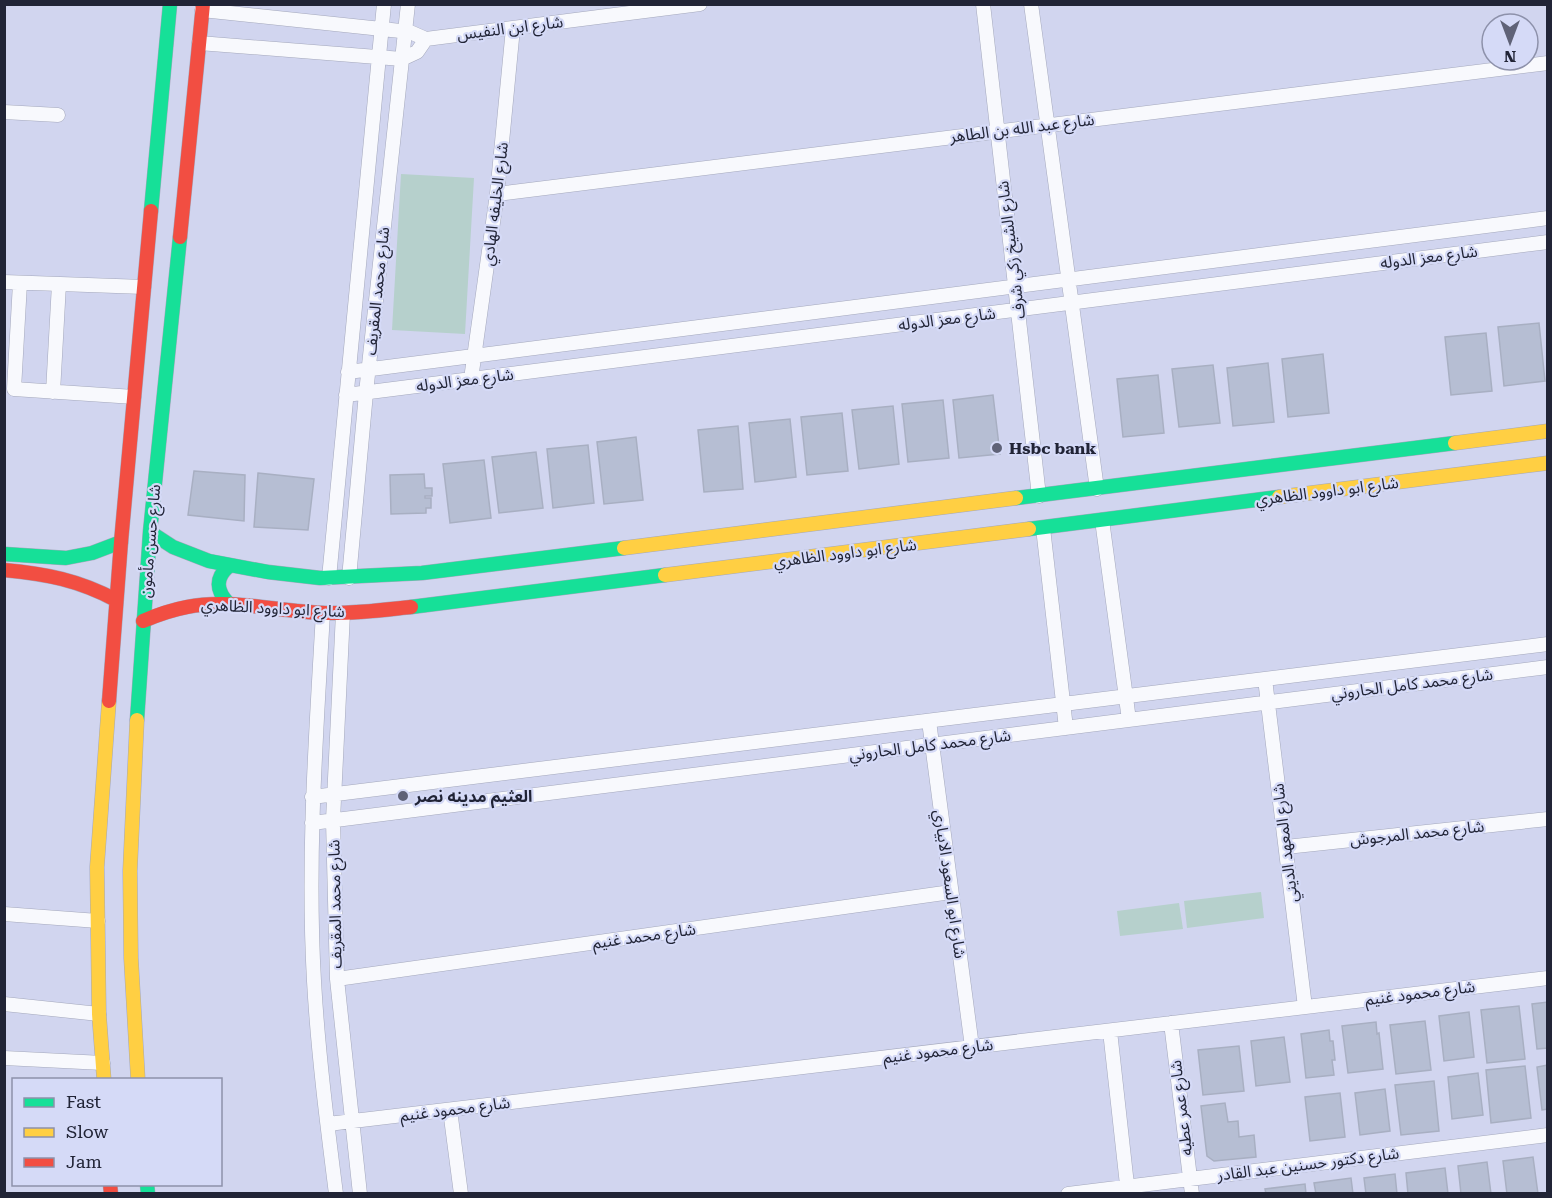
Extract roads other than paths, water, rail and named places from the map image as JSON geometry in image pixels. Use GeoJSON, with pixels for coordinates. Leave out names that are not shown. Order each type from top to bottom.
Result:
{"type":"FeatureCollection","features":[{"type":"Feature","properties":{"kind":"street","name":"شارع حسن مأمون"},"geometry":{"type":"LineString","coordinates":[[104,1078],[99,1014],[97,867],[116,600],[170,4]]}},
{"type":"Feature","properties":{"kind":"street","name":"شارع محمد المقريف"},"geometry":{"type":"LineString","coordinates":[[329,578],[384,4]]}},
{"type":"Feature","properties":{"kind":"street","name":"شارع محمد المقريف"},"geometry":{"type":"LineString","coordinates":[[349,578],[366,393],[408,4]]}},
{"type":"Feature","properties":{"kind":"street","name":"شارع ابن النفيس"},"geometry":{"type":"LineString","coordinates":[[202,7],[405,32],[426,39],[700,4]]}},
{"type":"Feature","properties":{"kind":"street","name":"شارع الشيخ زكي شرف"},"geometry":{"type":"LineString","coordinates":[[983,4],[1039,496]]}},
{"type":"Feature","properties":{"kind":"street"},"geometry":{"type":"LineString","coordinates":[[1031,4],[1097,489]]}},
{"type":"Feature","properties":{"kind":"street","name":"شارع حسن مأمون"},"geometry":{"type":"LineString","coordinates":[[138,1078],[131,958],[130,871],[143,621],[202,7]]}},
{"type":"Feature","properties":{"kind":"street","name":"شارع الخليفه الهادي"},"geometry":{"type":"LineString","coordinates":[[471,379],[497,194],[513,28]]}},
{"type":"Feature","properties":{"kind":"street"},"geometry":{"type":"LineString","coordinates":[[199,43],[402,59],[417,52],[426,39]]}},
{"type":"Feature","properties":{"kind":"street","name":"شارع عبد الله بن الطاهر"},"geometry":{"type":"LineString","coordinates":[[497,194],[1548,63]]}},
{"type":"Feature","properties":{"kind":"street"},"geometry":{"type":"LineString","coordinates":[[4,112],[58,115]]}},
{"type":"Feature","properties":{"kind":"street","name":"شارع معز الدوله"},"geometry":{"type":"LineString","coordinates":[[348,372],[1548,218]]}},
{"type":"Feature","properties":{"kind":"street","name":"شارع معز الدوله"},"geometry":{"type":"LineString","coordinates":[[346,395],[1548,242]]}},
{"type":"Feature","properties":{"kind":"street"},"geometry":{"type":"LineString","coordinates":[[4,282],[144,287]]}},
{"type":"Feature","properties":{"kind":"street"},"geometry":{"type":"LineString","coordinates":[[20,283],[14,389],[134,397]]}},
{"type":"Feature","properties":{"kind":"street"},"geometry":{"type":"LineString","coordinates":[[53,392],[59,284]]}},
{"type":"Feature","properties":{"kind":"street","name":"شارع ابو داوود الظاهري"},"geometry":{"type":"LineString","coordinates":[[143,621],[186,605],[228,603],[323,613],[344,613],[604,567],[1039,496],[1548,431]]}},
{"type":"Feature","properties":{"kind":"street","name":"شارع ابو داوود الظاهري"},"geometry":{"type":"LineString","coordinates":[[150,532],[188,556],[229,566],[288,575],[349,578],[422,573],[604,567],[1043,528],[1548,463]]}},
{"type":"Feature","properties":{"kind":"street"},"geometry":{"type":"LineString","coordinates":[[1102,520],[1129,720]]}},
{"type":"Feature","properties":{"kind":"street"},"geometry":{"type":"LineString","coordinates":[[1043,528],[1066,728]]}},
{"type":"Feature","properties":{"kind":"street"},"geometry":{"type":"LineString","coordinates":[[4,554],[66,558],[92,553],[121,542]]}},
{"type":"Feature","properties":{"kind":"street"},"geometry":{"type":"LineString","coordinates":[[66,558],[72,570],[68,578]]}},
{"type":"Feature","properties":{"kind":"street"},"geometry":{"type":"LineString","coordinates":[[228,603],[221,596],[217,582],[219,576],[229,566]]}},
{"type":"Feature","properties":{"kind":"street"},"geometry":{"type":"LineString","coordinates":[[4,570],[68,578],[91,586],[116,600]]}},
{"type":"Feature","properties":{"kind":"street","name":"شارع محمد المقريف"},"geometry":{"type":"LineString","coordinates":[[323,613],[312,797],[314,981],[336,1194]]}},
{"type":"Feature","properties":{"kind":"street","name":"شارع محمد المقريف"},"geometry":{"type":"LineString","coordinates":[[344,613],[333,820],[337,979],[360,1194]]}},
{"type":"Feature","properties":{"kind":"street","name":"شارع محمد كامل الحاروني"},"geometry":{"type":"LineString","coordinates":[[312,797],[1548,644]]}},
{"type":"Feature","properties":{"kind":"street","name":"شارع محمد كامل الحاروني"},"geometry":{"type":"LineString","coordinates":[[312,823],[1548,667]]}},
{"type":"Feature","properties":{"kind":"street","name":"شارع المعهد الديني"},"geometry":{"type":"LineString","coordinates":[[1265,679],[1305,1007]]}},
{"type":"Feature","properties":{"kind":"street","name":"شارع ابو السعود الابياري"},"geometry":{"type":"LineString","coordinates":[[929,721],[972,1047]]}},
{"type":"Feature","properties":{"kind":"street","name":"شارع محمد المرجوش"},"geometry":{"type":"LineString","coordinates":[[1286,846],[1548,819]]}},
{"type":"Feature","properties":{"kind":"street","name":"شارع محمد غنيم"},"geometry":{"type":"LineString","coordinates":[[337,979],[951,892]]}},
{"type":"Feature","properties":{"kind":"street"},"geometry":{"type":"LineString","coordinates":[[4,914],[98,921]]}},
{"type":"Feature","properties":{"kind":"street","name":"شارع محمود غنيم"},"geometry":{"type":"LineString","coordinates":[[328,1125],[1548,978]]}},
{"type":"Feature","properties":{"kind":"street"},"geometry":{"type":"LineString","coordinates":[[4,1004],[99,1014]]}},
{"type":"Feature","properties":{"kind":"street","name":"شارع عمر عطيه"},"geometry":{"type":"LineString","coordinates":[[1171,1023],[1192,1194]]}},
{"type":"Feature","properties":{"kind":"street"},"geometry":{"type":"LineString","coordinates":[[1110,1031],[1128,1190]]}},
{"type":"Feature","properties":{"kind":"street"},"geometry":{"type":"LineString","coordinates":[[4,1058],[103,1064]]}},
{"type":"Feature","properties":{"kind":"street"},"geometry":{"type":"LineString","coordinates":[[450,1110],[461,1194]]}},
{"type":"Feature","properties":{"kind":"street","name":"شارع دكتور حسنين عبد القادر"},"geometry":{"type":"LineString","coordinates":[[1068,1194],[1128,1190],[1190,1179],[1548,1135]]}},
{"type":"Feature","properties":{"kind":"place","name":"Hsbc bank"},"geometry":{"type":"Point","coordinates":[997,448]}},
{"type":"Feature","properties":{"kind":"place","name":"العثيم مدينه نصر"},"geometry":{"type":"Point","coordinates":[403,796]}}]}
